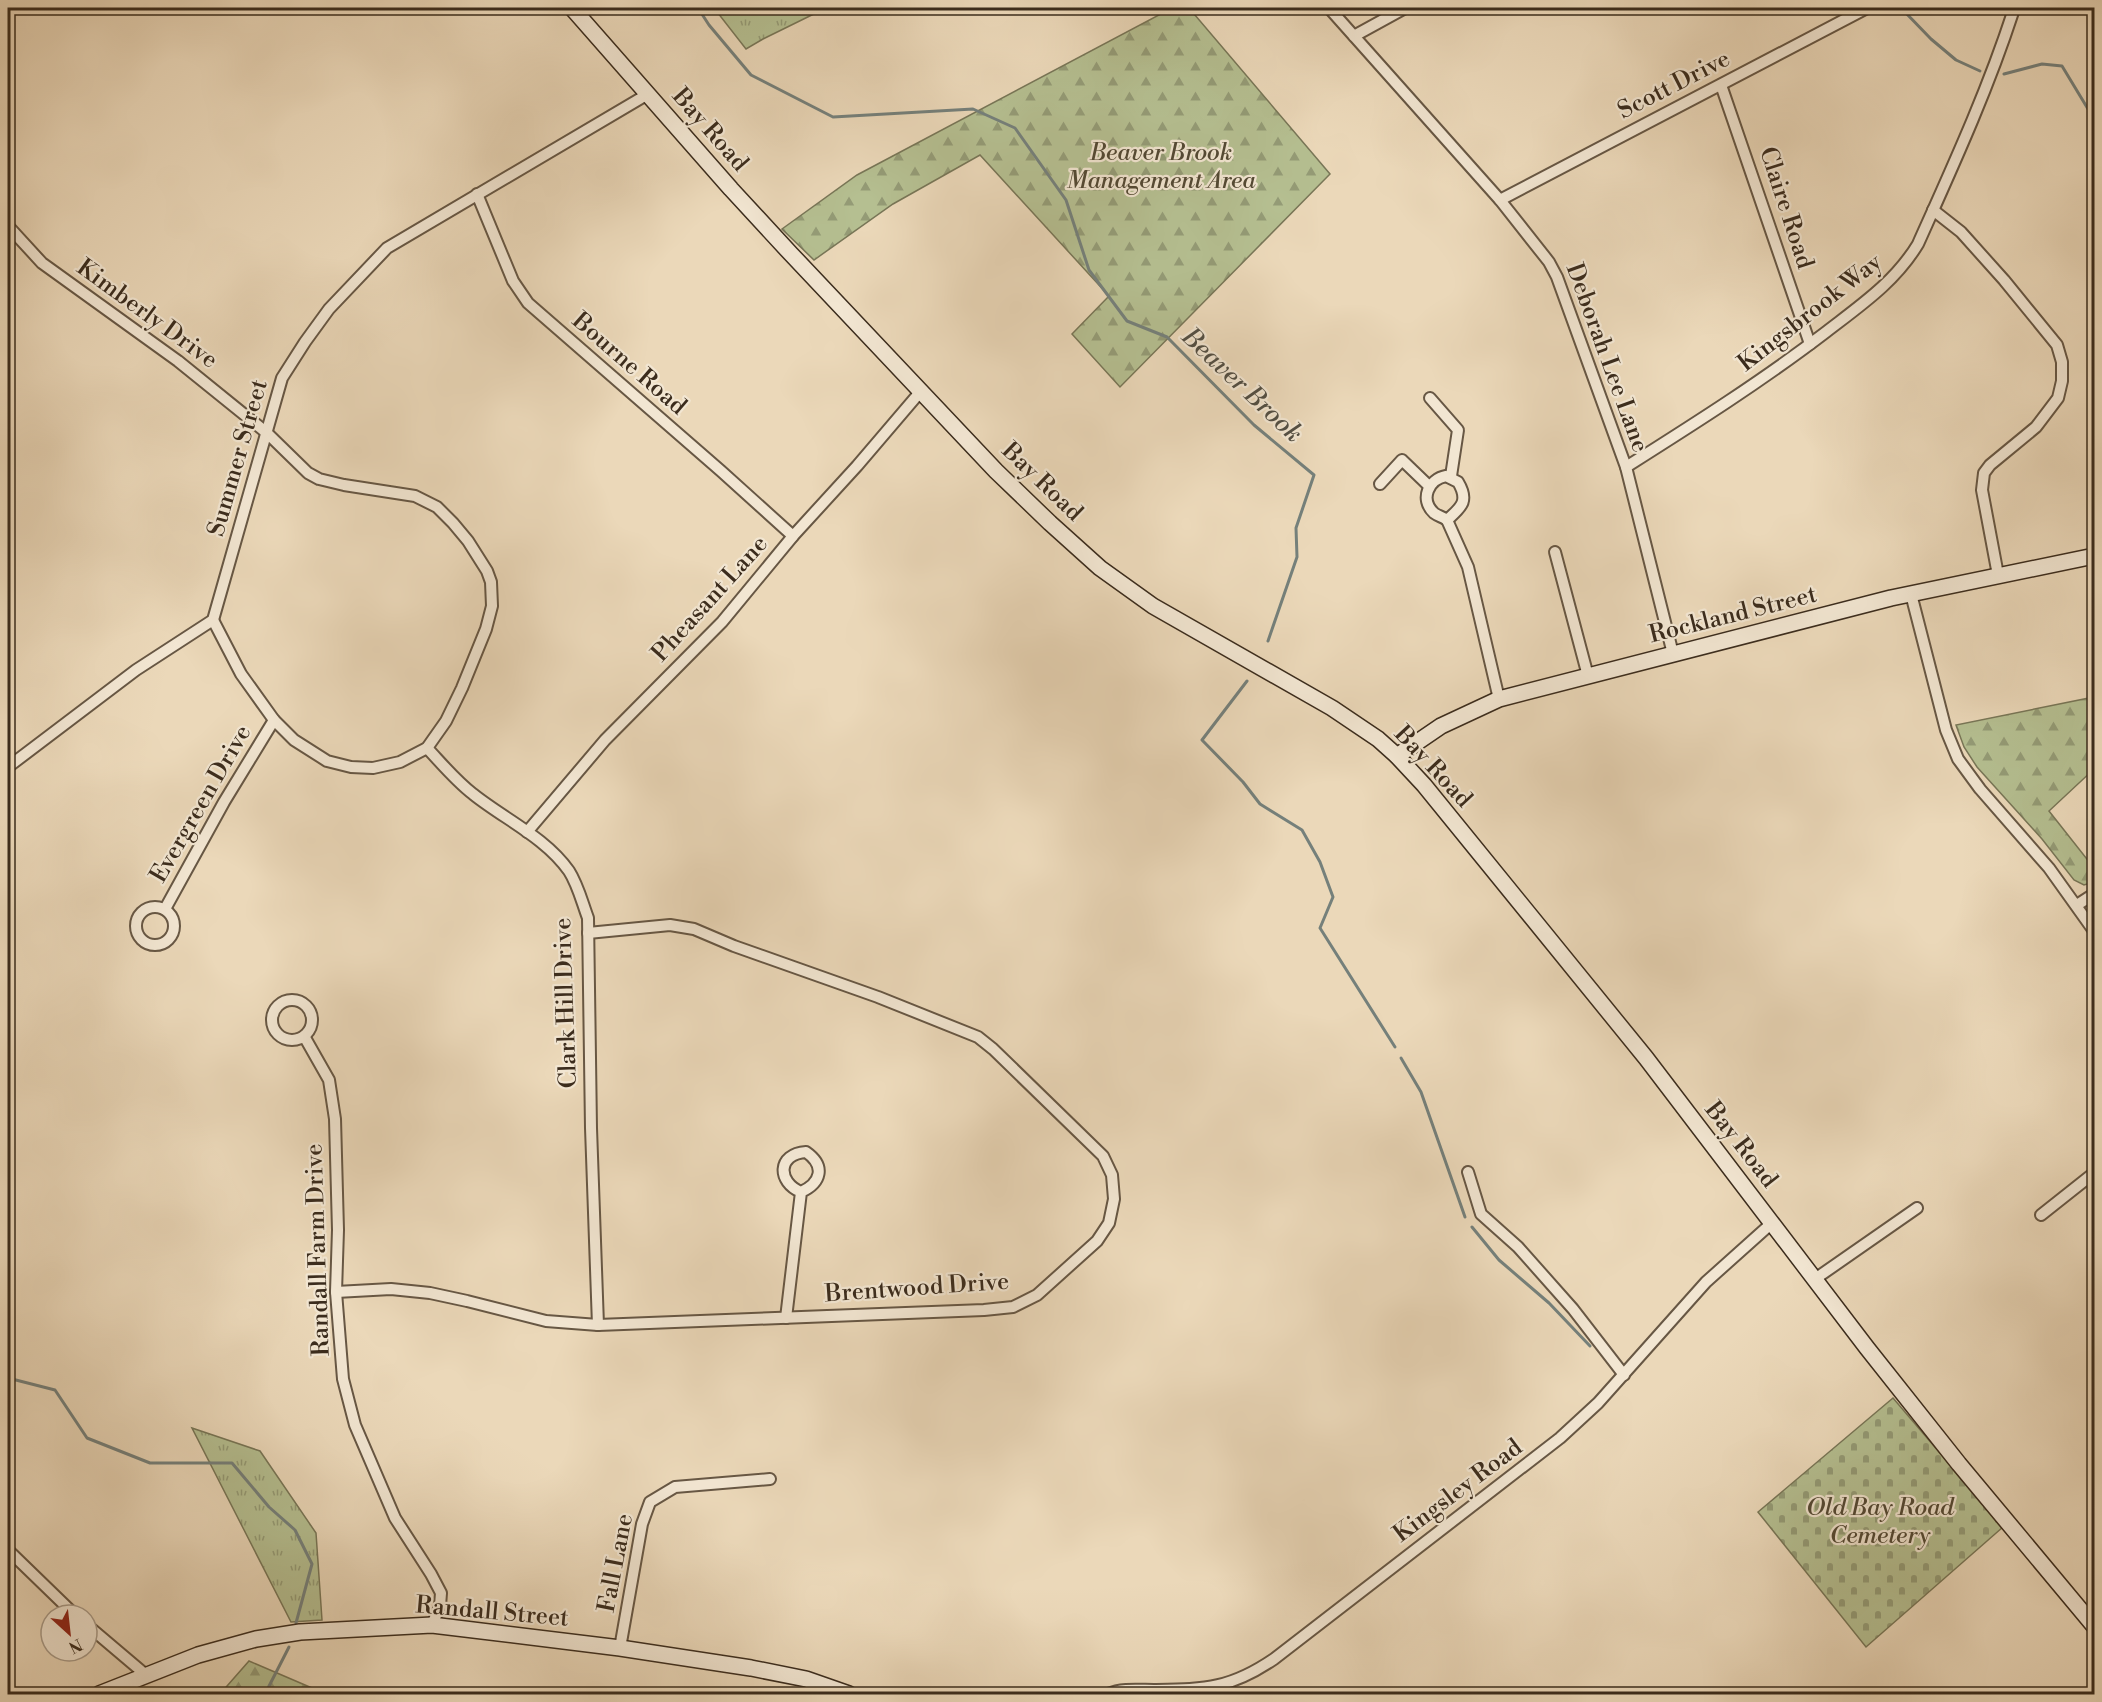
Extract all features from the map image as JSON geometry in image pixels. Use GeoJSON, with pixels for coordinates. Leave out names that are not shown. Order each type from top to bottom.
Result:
{"type":"FeatureCollection","features":[{"type":"Feature","properties":{"kind":"main road","name":"Bay Road"},"geometry":{"type":"LineString","coordinates":[[572,8],[790,254],[996,471],[1100,568],[1153,606],[1332,708],[1378,739],[1397,756],[1424,785],[1646,1058],[1959,1464],[2094,1626]]}},
{"type":"Feature","properties":{"kind":"main road","name":"Rockland Street"},"geometry":{"type":"LineString","coordinates":[[1397,756],[1441,726],[1499,699],[1911,594],[2094,556]]}},
{"type":"Feature","properties":{"kind":"main road","name":"Randall Street"},"geometry":{"type":"LineString","coordinates":[[99,1695],[198,1655],[256,1639],[300,1632],[432,1625],[620,1648],[760,1670],[806,1680],[849,1695]]}},
{"type":"Feature","properties":{"kind":"street","name":"Deborah Lee Lane"},"geometry":{"type":"LineString","coordinates":[[1329,8],[1500,200],[1549,262],[1557,277],[1626,467],[1673,654]]}},
{"type":"Feature","properties":{"kind":"street"},"geometry":{"type":"LineString","coordinates":[[1354,36],[1405,8]]}},
{"type":"Feature","properties":{"kind":"street","name":"Scott Drive"},"geometry":{"type":"LineString","coordinates":[[1500,200],[1867,8]]}},
{"type":"Feature","properties":{"kind":"street","name":"Kingsbrook Way"},"geometry":{"type":"LineString","coordinates":[[1626,467],[1736,397],[1810,344],[1876,294],[1899,271],[1918,244],[1978,107],[2004,40],[2013,8]]}},
{"type":"Feature","properties":{"kind":"street","name":"Claire Road"},"geometry":{"type":"LineString","coordinates":[[1721,85],[1810,344]]}},
{"type":"Feature","properties":{"kind":"street","name":"Summer Street"},"geometry":{"type":"LineString","coordinates":[[213,620],[282,378],[328,309],[387,248],[648,94]]}},
{"type":"Feature","properties":{"kind":"street","name":"Bourne Road"},"geometry":{"type":"LineString","coordinates":[[477,194],[513,280],[528,303],[722,471],[793,536]]}},
{"type":"Feature","properties":{"kind":"street"},"geometry":{"type":"LineString","coordinates":[[1933,210],[1961,232],[2004,280],[2056,345],[2062,362],[2062,381],[2058,398],[2036,427],[1990,465],[1984,473],[1982,490],[1998,575]]}},
{"type":"Feature","properties":{"kind":"street","name":"Kimberly Drive"},"geometry":{"type":"LineString","coordinates":[[8,226],[42,263],[178,361],[267,433],[308,473],[319,479],[344,485],[401,494],[428,501],[453,522],[487,571],[493,594],[491,612],[454,706],[427,748]]}},
{"type":"Feature","properties":{"kind":"street","name":"Pheasant Lane"},"geometry":{"type":"LineString","coordinates":[[527,832],[605,740],[722,622],[793,536],[921,391]]}},
{"type":"Feature","properties":{"kind":"street"},"geometry":{"type":"LineString","coordinates":[[1430,398],[1458,430],[1450,476]]}},
{"type":"Feature","properties":{"kind":"street"},"geometry":{"type":"LineString","coordinates":[[1380,484],[1402,460],[1429,486]]}},
{"type":"Feature","properties":{"kind":"street"},"geometry":{"type":"LineString","coordinates":[[1447,520],[1460,510],[1463,499],[1461,485],[1450,476],[1440,477],[1429,486],[1427,494],[1429,504],[1434,512],[1447,520],[1468,567],[1499,699]]}},
{"type":"Feature","properties":{"kind":"street"},"geometry":{"type":"LineString","coordinates":[[1555,552],[1588,676]]}},
{"type":"Feature","properties":{"kind":"street"},"geometry":{"type":"LineString","coordinates":[[1911,594],[1946,730],[1958,759],[1980,789],[2033,848],[2094,931]]}},
{"type":"Feature","properties":{"kind":"street"},"geometry":{"type":"LineString","coordinates":[[8,767],[136,670],[213,620],[241,674],[274,720],[294,740],[327,761],[351,767],[373,768],[400,762],[427,748]]}},
{"type":"Feature","properties":{"kind":"street","name":"Evergreen Drive"},"geometry":{"type":"LineString","coordinates":[[165,909],[274,720]]}},
{"type":"Feature","properties":{"kind":"street","name":"Clark Hill Drive"},"geometry":{"type":"LineString","coordinates":[[427,748],[470,792],[544,845],[568,870],[588,918],[590,1106],[598,1325]]}},
{"type":"Feature","properties":{"kind":"street"},"geometry":{"type":"LineString","coordinates":[[2077,905],[2094,894]]}},
{"type":"Feature","properties":{"kind":"street","name":"Brentwood Drive"},"geometry":{"type":"LineString","coordinates":[[336,1292],[392,1289],[430,1293],[467,1300],[546,1321],[598,1325],[1013,1307],[1037,1295],[1097,1240],[1109,1223],[1114,1199],[1112,1175],[1103,1156],[978,1037],[878,997],[734,946],[694,929],[670,925],[588,933]]}},
{"type":"Feature","properties":{"kind":"street","name":"Randall Farm Drive"},"geometry":{"type":"LineString","coordinates":[[304,1036],[329,1080],[335,1119],[338,1230],[336,1292],[343,1379],[355,1425],[395,1518],[441,1593],[440,1606],[432,1625]]}},
{"type":"Feature","properties":{"kind":"street"},"geometry":{"type":"LineString","coordinates":[[1468,1172],[1481,1214],[1518,1247],[1541,1273],[1582,1320],[1623,1375]]}},
{"type":"Feature","properties":{"kind":"street"},"geometry":{"type":"LineString","coordinates":[[2041,1215],[2094,1173]]}},
{"type":"Feature","properties":{"kind":"street"},"geometry":{"type":"LineString","coordinates":[[786,1318],[801,1192]]}},
{"type":"Feature","properties":{"kind":"street"},"geometry":{"type":"LineString","coordinates":[[1815,1279],[1917,1208]]}},
{"type":"Feature","properties":{"kind":"street","name":"Kingsley Road"},"geometry":{"type":"LineString","coordinates":[[1110,1694],[1215,1686],[1235,1682],[1251,1674],[1510,1479],[1560,1438],[1598,1403],[1706,1282],[1773,1222]]}},
{"type":"Feature","properties":{"kind":"street","name":"Fall Lane"},"geometry":{"type":"LineString","coordinates":[[620,1648],[642,1524],[650,1502],[675,1487],[770,1479]]}},
{"type":"Feature","properties":{"kind":"street"},"geometry":{"type":"LineString","coordinates":[[8,1550],[63,1603]]}},
{"type":"Feature","properties":{"kind":"street"},"geometry":{"type":"LineString","coordinates":[[99,1635],[146,1675]]}},
{"type":"Feature","properties":{"kind":"green space"},"geometry":{"type":"Polygon","coordinates":[[[714,8],[826,8],[746,49],[714,8]]]}},
{"type":"Feature","properties":{"kind":"green space","name":"Beaver Brook Management Area"},"geometry":{"type":"Polygon","coordinates":[[[1172,8],[1189,8],[1330,174],[1120,387],[1072,334],[1109,296],[980,155],[893,204],[814,260],[782,229],[857,175],[1172,8]]]}},
{"type":"Feature","properties":{"kind":"green space"},"geometry":{"type":"Polygon","coordinates":[[[2094,697],[2094,769],[2049,811],[2094,868],[2094,882],[2084,885],[2074,880],[2042,839],[1977,767],[1964,747],[1956,725],[2094,697]]]}},
{"type":"Feature","properties":{"kind":"green space","name":"Old Bay Road Cemetery"},"geometry":{"type":"Polygon","coordinates":[[[1893,1398],[2003,1527],[1866,1647],[1758,1512],[1893,1398]]]}},
{"type":"Feature","properties":{"kind":"green space"},"geometry":{"type":"Polygon","coordinates":[[[192,1428],[260,1451],[316,1533],[322,1620],[291,1622],[192,1428]]]}},
{"type":"Feature","properties":{"kind":"green space"},"geometry":{"type":"Polygon","coordinates":[[[249,1661],[326,1694],[220,1694],[249,1661]]]}},
{"type":"Feature","properties":{"kind":"waterway","name":"Beaver Brook"},"geometry":{"type":"LineString","coordinates":[[698,8],[709,25],[751,75],[833,117],[973,109],[1015,128],[1066,200],[1089,270],[1127,321],[1167,337],[1254,425],[1314,475],[1296,528],[1297,557],[1268,641]]}},
{"type":"Feature","properties":{"kind":"waterway"},"geometry":{"type":"LineString","coordinates":[[1903,10],[1931,39],[1956,60],[1980,71]]}},
{"type":"Feature","properties":{"kind":"waterway"},"geometry":{"type":"LineString","coordinates":[[2004,74],[2042,64],[2062,66],[2088,109],[2094,113]]}},
{"type":"Feature","properties":{"kind":"waterway","name":"Beaver Brook"},"geometry":{"type":"LineString","coordinates":[[1247,681],[1202,740],[1243,782],[1260,804],[1302,830],[1320,862],[1333,897],[1320,928],[1395,1047]]}},
{"type":"Feature","properties":{"kind":"waterway","name":"Beaver Brook"},"geometry":{"type":"LineString","coordinates":[[1401,1058],[1421,1092],[1465,1217]]}},
{"type":"Feature","properties":{"kind":"waterway","name":"Beaver Brook"},"geometry":{"type":"LineString","coordinates":[[1472,1227],[1499,1260],[1549,1303],[1590,1346]]}},
{"type":"Feature","properties":{"kind":"waterway"},"geometry":{"type":"LineString","coordinates":[[8,1378],[55,1390],[87,1438],[150,1463],[232,1463],[269,1507],[295,1530],[312,1564],[296,1623]]}},
{"type":"Feature","properties":{"kind":"waterway"},"geometry":{"type":"LineString","coordinates":[[265,1694],[289,1647]]}}]}
